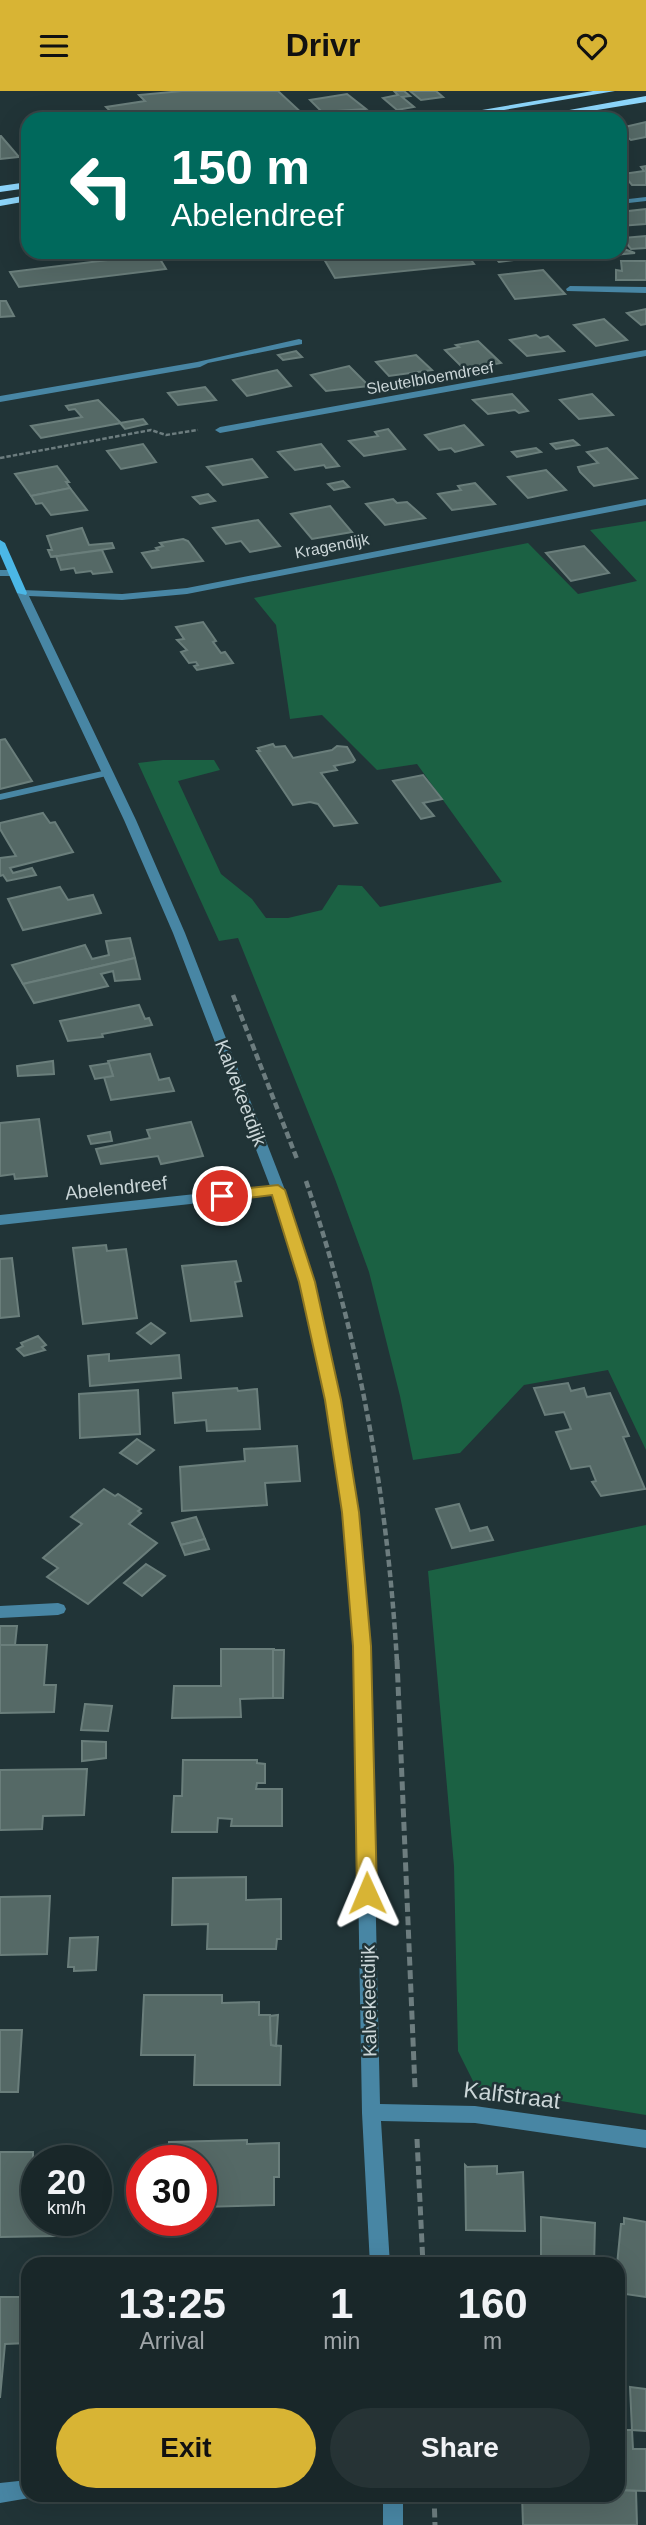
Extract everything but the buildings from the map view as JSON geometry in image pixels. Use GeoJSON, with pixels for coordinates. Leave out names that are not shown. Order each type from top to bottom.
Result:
{"type":"FeatureCollection","features":[{"type":"Feature","properties":{"kind":"main road"},"geometry":{"type":"LineString","coordinates":[[478,112],[610,91]]}},
{"type":"Feature","properties":{"kind":"main road"},"geometry":{"type":"LineString","coordinates":[[567,112],[646,99]]}},
{"type":"Feature","properties":{"kind":"main road"},"geometry":{"type":"LineString","coordinates":[[0,190],[21,186]]}},
{"type":"Feature","properties":{"kind":"main road"},"geometry":{"type":"LineString","coordinates":[[0,203],[21,199]]}},
{"type":"Feature","properties":{"kind":"street"},"geometry":{"type":"LineString","coordinates":[[627,201],[646,199]]}},
{"type":"Feature","properties":{"kind":"street"},"geometry":{"type":"LineString","coordinates":[[570,289],[646,290]]}},
{"type":"Feature","properties":{"kind":"street"},"geometry":{"type":"LineString","coordinates":[[0,399],[200,364],[299,342]]}},
{"type":"Feature","properties":{"kind":"street","name":"Sleutelbloemdreef"},"geometry":{"type":"LineString","coordinates":[[220,430],[646,353]]}},
{"type":"Feature","properties":{"kind":"street","name":"Kragendijk"},"geometry":{"type":"LineString","coordinates":[[22,593],[122,597],[187,591],[646,502]]}},
{"type":"Feature","properties":{"kind":"street","name":"Kalvekeetdijk"},"geometry":{"type":"LineString","coordinates":[[0,543],[179,933],[278,1190],[307,1282],[333,1400],[351,1512],[362,1646],[371,2113],[380,2257]]}},
{"type":"Feature","properties":{"kind":"street"},"geometry":{"type":"LineString","coordinates":[[0,573],[13,573]]}},
{"type":"Feature","properties":{"kind":"street"},"geometry":{"type":"LineString","coordinates":[[0,797],[107,773]]}},
{"type":"Feature","properties":{"kind":"street","name":"Abelendreef"},"geometry":{"type":"LineString","coordinates":[[0,1220],[278,1190]]}},
{"type":"Feature","properties":{"kind":"street"},"geometry":{"type":"LineString","coordinates":[[0,1612],[58,1609]]}},
{"type":"Feature","properties":{"kind":"street","name":"Kalfstraat"},"geometry":{"type":"LineString","coordinates":[[371,2113],[416,2110],[468,2113],[646,2139]]}},
{"type":"Feature","properties":{"kind":"street"},"geometry":{"type":"LineString","coordinates":[[0,2493],[21,2491]]}},
{"type":"Feature","properties":{"kind":"street"},"geometry":{"type":"LineString","coordinates":[[393,2502],[393,2525]]}},
{"type":"Feature","properties":{"kind":"path"},"geometry":{"type":"LineString","coordinates":[[0,458],[151,429],[166,435],[194,430],[220,430]]}},
{"type":"Feature","properties":{"kind":"path"},"geometry":{"type":"LineString","coordinates":[[434,2502],[435,2525]]}},
{"type":"Feature","properties":{"kind":"green space"},"geometry":{"type":"Polygon","coordinates":[[[646,521],[646,1450],[608,1370],[524,1385],[460,1453],[413,1460],[369,1272],[335,1179],[238,938],[219,941],[138,763],[214,760],[220,770],[178,781],[221,874],[252,899],[266,918],[288,918],[322,910],[338,885],[362,886],[380,907],[502,882],[417,764],[377,770],[322,715],[290,719],[276,625],[254,598],[528,543],[578,594],[637,581],[590,530],[646,521]]]}},
{"type":"Feature","properties":{"kind":"green space"},"geometry":{"type":"Polygon","coordinates":[[[646,1525],[646,2115],[476,2087],[458,2051],[454,1866],[428,1571],[646,1525]]]}},
{"type":"Feature","properties":{"kind":"route"},"geometry":{"type":"LineString","coordinates":[[222,1196],[278,1190],[307,1282],[333,1400],[351,1512],[362,1646],[367,1893]]}}]}
